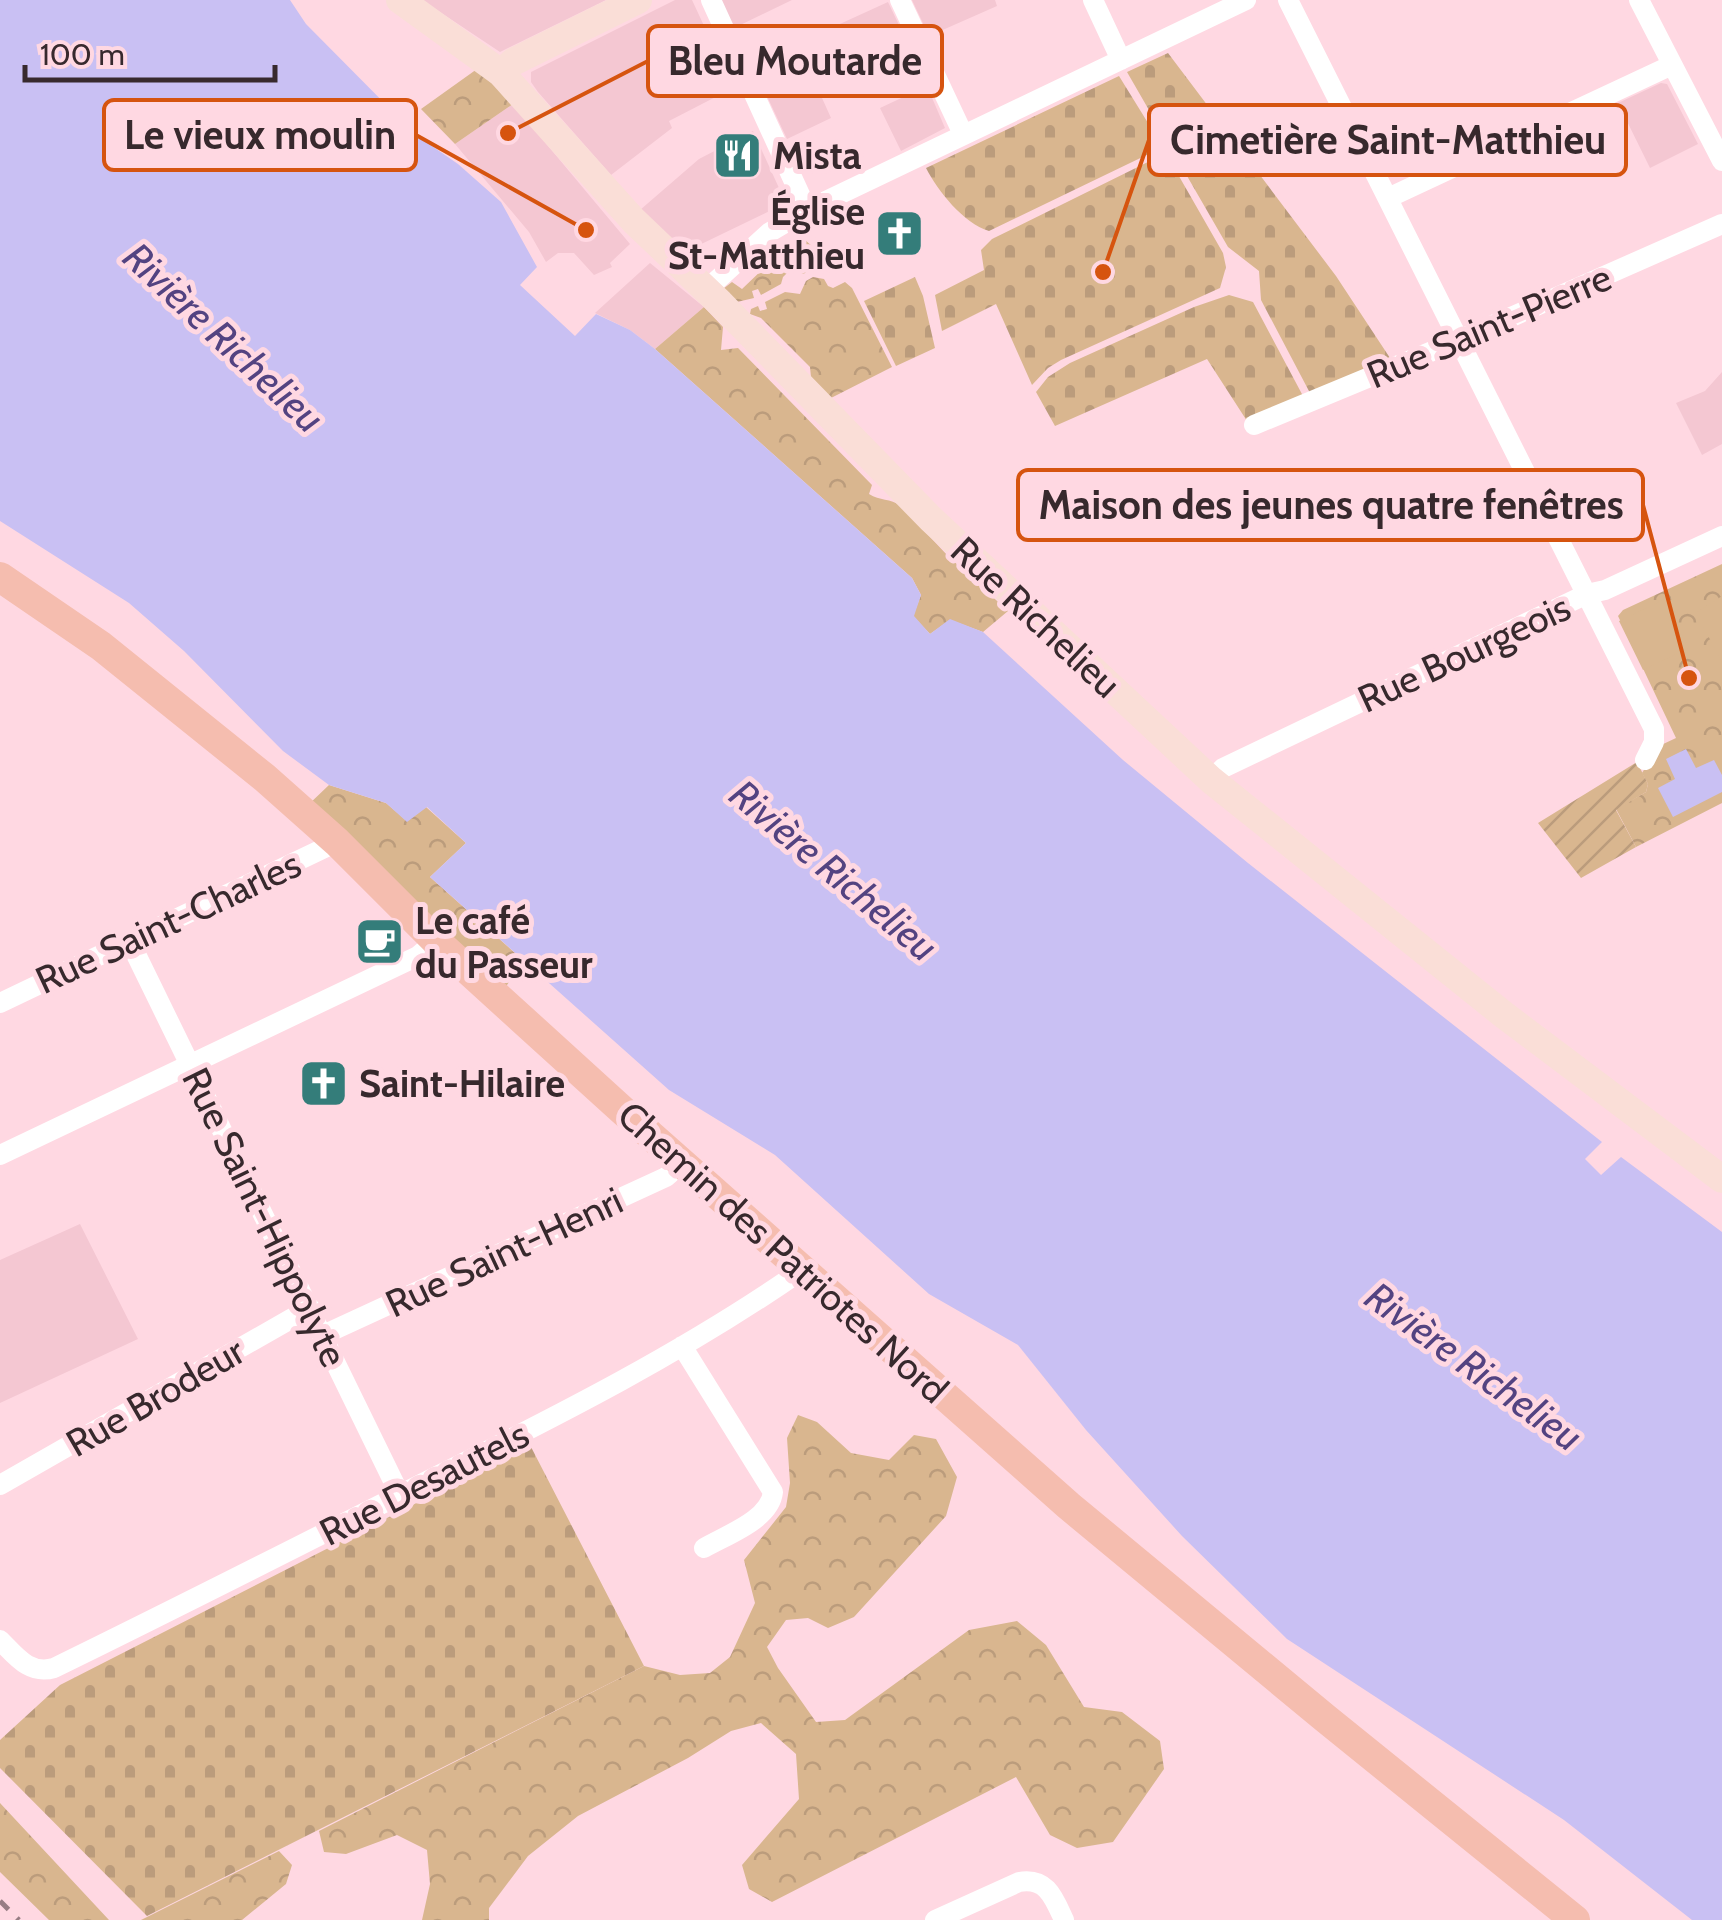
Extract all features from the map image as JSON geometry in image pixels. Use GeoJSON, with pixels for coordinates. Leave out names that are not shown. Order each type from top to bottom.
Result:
{"type":"FeatureCollection","features":[{"type":"Feature","properties":{"kind":"main road","name":"Rue Richelieu"},"geometry":{"type":"LineString","coordinates":[[400,0],[501,73],[634,221],[954,542],[1212,780],[1504,1015],[1722,1179]]}},
{"type":"Feature","properties":{"kind":"main road"},"geometry":{"type":"LineString","coordinates":[[501,73],[513,62],[638,0]]}},
{"type":"Feature","properties":{"kind":"main road","name":"Chemin des Patriotes Nord"},"geometry":{"type":"LineString","coordinates":[[0,577],[68,621],[192,717],[337,842],[436,940],[682,1163],[1070,1506],[1569,1919]]}},
{"type":"Feature","properties":{"kind":"street"},"geometry":{"type":"LineString","coordinates":[[711,0],[807,210]]}},
{"type":"Feature","properties":{"kind":"street"},"geometry":{"type":"LineString","coordinates":[[900,0],[964,134]]}},
{"type":"Feature","properties":{"kind":"street"},"geometry":{"type":"LineString","coordinates":[[1093,0],[1121,60]]}},
{"type":"Feature","properties":{"kind":"street"},"geometry":{"type":"LineString","coordinates":[[706,290],[770,232],[807,210],[1246,0]]}},
{"type":"Feature","properties":{"kind":"street"},"geometry":{"type":"LineString","coordinates":[[1288,0],[1654,729],[1654,742],[1645,760]]}},
{"type":"Feature","properties":{"kind":"street"},"geometry":{"type":"LineString","coordinates":[[1639,0],[1722,160]]}},
{"type":"Feature","properties":{"kind":"street"},"geometry":{"type":"LineString","coordinates":[[1388,198],[1672,66]]}},
{"type":"Feature","properties":{"kind":"street","name":"Rue Saint-Pierre"},"geometry":{"type":"LineString","coordinates":[[1254,425],[1722,224]]}},
{"type":"Feature","properties":{"kind":"street","name":"Rue Bourgeois"},"geometry":{"type":"LineString","coordinates":[[1212,780],[1223,768],[1587,594],[1605,590],[1722,536]]}},
{"type":"Feature","properties":{"kind":"street","name":"Rue Saint-Charles"},"geometry":{"type":"LineString","coordinates":[[0,1003],[337,842]]}},
{"type":"Feature","properties":{"kind":"street","name":"Rue Saint-Hippolyte"},"geometry":{"type":"LineString","coordinates":[[129,940],[400,1495]]}},
{"type":"Feature","properties":{"kind":"street"},"geometry":{"type":"LineString","coordinates":[[0,1154],[418,956],[436,940]]}},
{"type":"Feature","properties":{"kind":"street","name":"Rue Saint-Henri"},"geometry":{"type":"LineString","coordinates":[[323,1335],[666,1177],[682,1163]]}},
{"type":"Feature","properties":{"kind":"street","name":"Rue Desautels"},"geometry":{"type":"LineString","coordinates":[[0,1640],[34,1670],[54,1668],[539,1425],[682,1346],[802,1270]]}},
{"type":"Feature","properties":{"kind":"street","name":"Rue Brodeur"},"geometry":{"type":"LineString","coordinates":[[0,1485],[310,1308]]}},
{"type":"Feature","properties":{"kind":"street"},"geometry":{"type":"LineString","coordinates":[[682,1346],[773,1492],[772,1502],[764,1512],[704,1548]]}},
{"type":"Feature","properties":{"kind":"street"},"geometry":{"type":"LineString","coordinates":[[935,1920],[1031,1880],[1052,1893],[1064,1920]]}},
{"type":"Feature","properties":{"kind":"shaded area"},"geometry":{"type":"Polygon","coordinates":[[[422,0],[606,0],[500,52],[422,0]]]}},
{"type":"Feature","properties":{"kind":"shaded area"},"geometry":{"type":"Polygon","coordinates":[[[675,0],[692,0],[733,88],[669,121],[672,128],[611,175],[538,92],[531,82],[531,72],[675,0]]]}},
{"type":"Feature","properties":{"kind":"shaded area"},"geometry":{"type":"Polygon","coordinates":[[[721,0],[792,0],[734,28],[721,0]]]}},
{"type":"Feature","properties":{"kind":"shaded area"},"geometry":{"type":"Polygon","coordinates":[[[912,0],[995,0],[997,6],[929,36],[912,0]]]}},
{"type":"Feature","properties":{"kind":"shaded area"},"geometry":{"type":"Polygon","coordinates":[[[888,2],[908,44],[818,89],[831,118],[787,139],[752,64],[888,2]]]}},
{"type":"Feature","properties":{"kind":"shaded area"},"geometry":{"type":"Polygon","coordinates":[[[1661,83],[1667,84],[1698,144],[1650,168],[1618,103],[1661,83]]]}},
{"type":"Feature","properties":{"kind":"shaded area"},"geometry":{"type":"Polygon","coordinates":[[[927,86],[945,128],[901,151],[880,108],[927,86]]]}},
{"type":"Feature","properties":{"kind":"shaded area"},"geometry":{"type":"Polygon","coordinates":[[[513,104],[630,244],[610,263],[612,267],[594,275],[574,253],[558,253],[546,262],[529,232],[455,144],[513,104]]]}},
{"type":"Feature","properties":{"kind":"shaded area"},"geometry":{"type":"Polygon","coordinates":[[[753,131],[784,199],[782,205],[691,249],[678,245],[640,210],[699,159],[753,131]]]}},
{"type":"Feature","properties":{"kind":"shaded area"},"geometry":{"type":"Polygon","coordinates":[[[650,263],[704,307],[655,349],[630,330],[595,313],[650,263]]]}},
{"type":"Feature","properties":{"kind":"shaded area"},"geometry":{"type":"Polygon","coordinates":[[[1722,372],[1722,444],[1702,455],[1676,403],[1705,391],[1722,372]]]}},
{"type":"Feature","properties":{"kind":"shaded area"},"geometry":{"type":"Polygon","coordinates":[[[80,1224],[138,1339],[0,1403],[0,1260],[80,1224]]]}},
{"type":"Feature","properties":{"kind":"green space"},"geometry":{"type":"Polygon","coordinates":[[[1168,53],[1336,276],[1390,358],[1310,393],[1261,300],[1259,271],[1228,247],[1127,72],[1168,53]]]}},
{"type":"Feature","properties":{"kind":"green space"},"geometry":{"type":"Polygon","coordinates":[[[477,69],[513,104],[455,144],[421,109],[477,69]]]}},
{"type":"Feature","properties":{"kind":"green space"},"geometry":{"type":"Polygon","coordinates":[[[1119,76],[1161,144],[1157,150],[989,231],[952,205],[926,168],[1119,76]]]}},
{"type":"Feature","properties":{"kind":"green space"},"geometry":{"type":"Polygon","coordinates":[[[1162,155],[1168,157],[1223,253],[1226,267],[1220,288],[1061,360],[1032,385],[996,304],[942,331],[935,295],[984,270],[981,250],[992,239],[1162,155]]]}},
{"type":"Feature","properties":{"kind":"green space"},"geometry":{"type":"Polygon","coordinates":[[[803,238],[814,248],[811,270],[803,274],[789,271],[781,284],[761,295],[758,289],[752,291],[754,298],[737,302],[723,289],[732,282],[742,289],[788,245],[803,238]]]}},
{"type":"Feature","properties":{"kind":"green space"},"geometry":{"type":"Polygon","coordinates":[[[813,277],[824,279],[833,288],[845,282],[852,288],[892,367],[831,398],[811,377],[810,367],[761,318],[750,314],[758,306],[760,311],[767,309],[765,302],[785,292],[800,294],[806,281],[813,277]]]}},
{"type":"Feature","properties":{"kind":"green space"},"geometry":{"type":"Polygon","coordinates":[[[915,277],[935,348],[896,366],[864,301],[915,277]]]}},
{"type":"Feature","properties":{"kind":"green space"},"geometry":{"type":"Polygon","coordinates":[[[1229,295],[1253,302],[1303,396],[1247,421],[1207,359],[1055,426],[1036,392],[1048,377],[1070,363],[1229,295]]]}},
{"type":"Feature","properties":{"kind":"green space"},"geometry":{"type":"Polygon","coordinates":[[[704,307],[723,327],[721,350],[738,348],[872,485],[869,494],[901,506],[1008,611],[983,632],[950,620],[930,634],[913,616],[921,595],[912,578],[655,349],[704,307]]]}},
{"type":"Feature","properties":{"kind":"green space"},"geometry":{"type":"Polygon","coordinates":[[[1722,564],[1722,803],[1636,847],[1616,809],[1646,792],[1648,784],[1642,773],[1659,746],[1676,738],[1618,616],[1623,610],[1722,564]]]}},
{"type":"Feature","properties":{"kind":"green space"},"geometry":{"type":"Polygon","coordinates":[[[1722,596],[1722,662],[1696,613],[1722,596]]]}},
{"type":"Feature","properties":{"kind":"green space"},"geometry":{"type":"Polygon","coordinates":[[[1665,599],[1689,648],[1643,670],[1619,621],[1665,599]]]}},
{"type":"Feature","properties":{"kind":"green space"},"geometry":{"type":"Polygon","coordinates":[[[1637,762],[1648,784],[1646,792],[1616,810],[1636,847],[1581,878],[1538,823],[1637,762]]]}},
{"type":"Feature","properties":{"kind":"green space"},"geometry":{"type":"Polygon","coordinates":[[[329,785],[386,803],[407,821],[426,807],[466,843],[430,877],[524,961],[502,992],[307,806],[329,785]]]}},
{"type":"Feature","properties":{"kind":"green space"},"geometry":{"type":"Polygon","coordinates":[[[798,1415],[817,1422],[851,1453],[889,1460],[914,1435],[936,1439],[957,1477],[946,1516],[854,1617],[828,1628],[808,1618],[786,1620],[767,1647],[816,1722],[845,1720],[969,1630],[1017,1621],[1046,1645],[1084,1707],[1122,1712],[1160,1741],[1164,1769],[1113,1842],[1077,1848],[1050,1835],[1016,1777],[772,1902],[749,1889],[742,1865],[799,1799],[796,1754],[761,1723],[731,1731],[578,1816],[528,1856],[489,1908],[489,1920],[422,1920],[430,1884],[427,1850],[397,1835],[346,1854],[324,1852],[319,1831],[644,1666],[680,1675],[710,1673],[730,1657],[755,1603],[744,1560],[786,1507],[790,1483],[787,1438],[798,1415]]]}},
{"type":"Feature","properties":{"kind":"green space"},"geometry":{"type":"Polygon","coordinates":[[[530,1445],[644,1666],[147,1916],[0,1768],[0,1740],[60,1685],[530,1445]]]}},
{"type":"Feature","properties":{"kind":"green space"},"geometry":{"type":"Polygon","coordinates":[[[0,1803],[109,1920],[49,1920],[0,1872],[0,1803]]]}},
{"type":"Feature","properties":{"kind":"green space"},"geometry":{"type":"Polygon","coordinates":[[[279,1851],[292,1865],[286,1884],[242,1920],[141,1920],[279,1851]]]}},
{"type":"Feature","properties":{"kind":"water","name":"Rivière Richelieu"},"geometry":{"type":"Polygon","coordinates":[[[0,0],[290,0],[306,24],[416,135],[458,164],[501,202],[537,267],[520,285],[575,336],[596,314],[630,330],[655,349],[912,578],[921,595],[914,616],[930,634],[950,619],[983,632],[1123,760],[1248,863],[1602,1142],[1585,1159],[1601,1175],[1621,1157],[1722,1232],[1722,1920],[1692,1920],[1564,1820],[1287,1639],[1182,1536],[1086,1430],[1018,1345],[929,1294],[775,1155],[669,1090],[430,877],[466,843],[427,807],[407,822],[386,803],[329,785],[283,751],[184,651],[129,603],[0,521],[0,0]]]}},
{"type":"Feature","properties":{"kind":"water"},"geometry":{"type":"Polygon","coordinates":[[[1686,749],[1696,768],[1714,760],[1722,775],[1722,792],[1673,817],[1658,788],[1675,779],[1666,759],[1686,749]]]}},
{"type":"Feature","properties":{"kind":"railway"},"geometry":{"type":"LineString","coordinates":[[0,1901],[19,1920]]}},
{"type":"Feature","properties":{"kind":"place","name":"Bleu Moutarde"},"geometry":{"type":"Point","coordinates":[508,133]}},
{"type":"Feature","properties":{"kind":"place","name":"Mista"},"geometry":{"type":"Point","coordinates":[738,155]}},
{"type":"Feature","properties":{"kind":"place","name":"Le vieux moulin"},"geometry":{"type":"Point","coordinates":[586,230]}},
{"type":"Feature","properties":{"kind":"place","name":"Église St-Matthieu"},"geometry":{"type":"Point","coordinates":[900,233]}},
{"type":"Feature","properties":{"kind":"place","name":"Cimetière Saint-Matthieu"},"geometry":{"type":"Point","coordinates":[1103,272]}},
{"type":"Feature","properties":{"kind":"place","name":"Maison des jeunes quatre fenêtres"},"geometry":{"type":"Point","coordinates":[1689,678]}},
{"type":"Feature","properties":{"kind":"place","name":"Le café du Passeur"},"geometry":{"type":"Point","coordinates":[380,942]}},
{"type":"Feature","properties":{"kind":"place","name":"Saint-Hilaire"},"geometry":{"type":"Point","coordinates":[324,1083]}}]}
